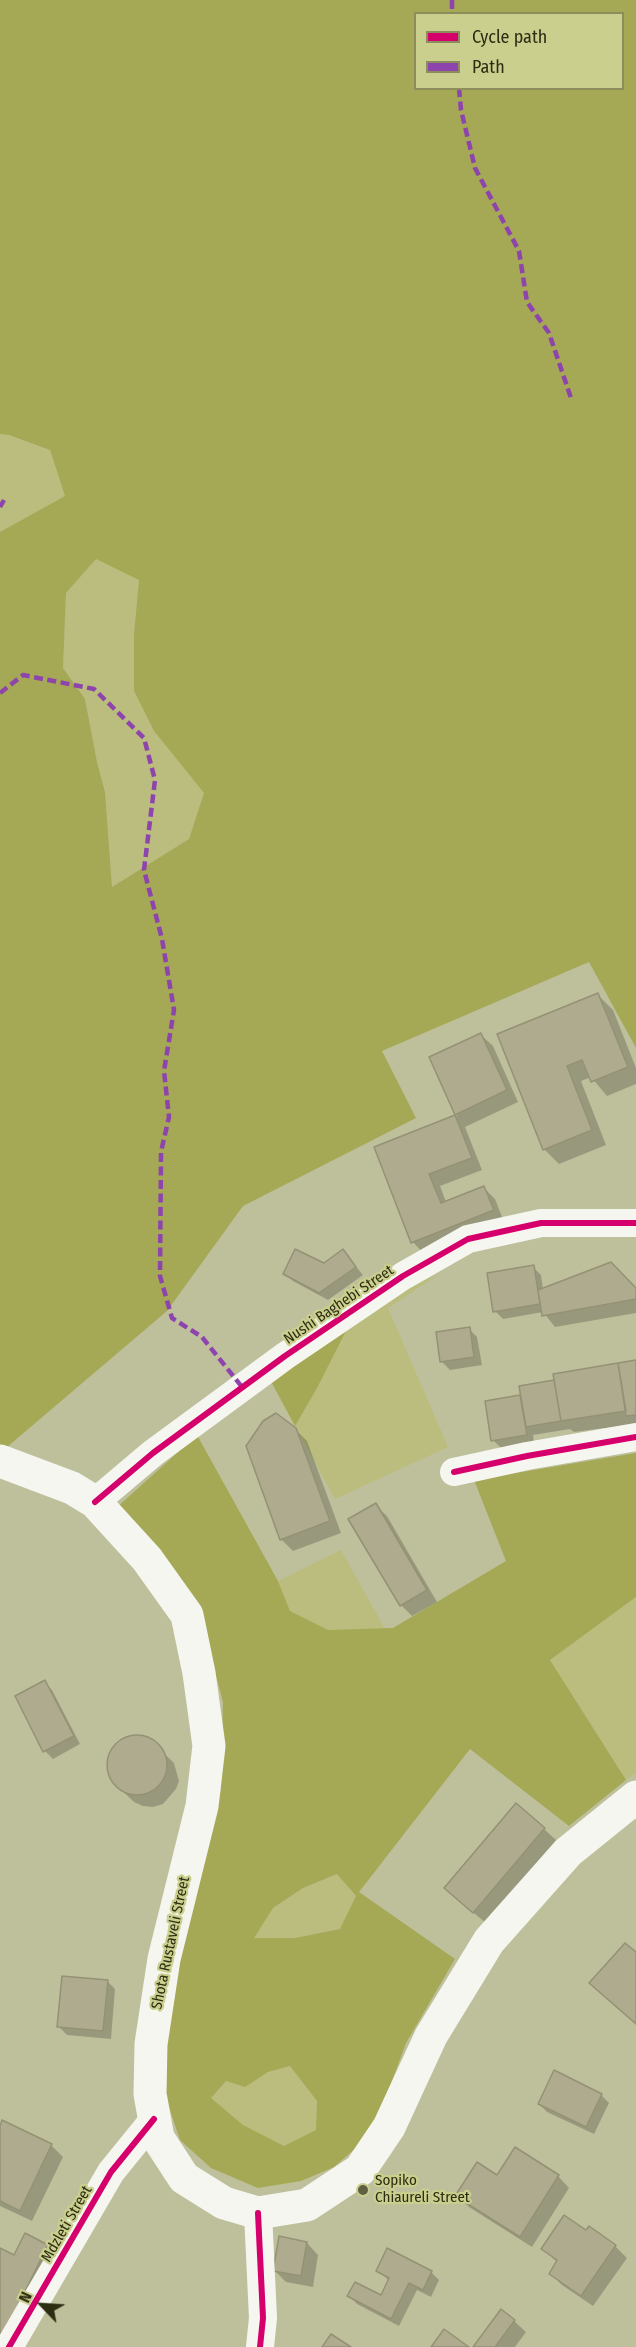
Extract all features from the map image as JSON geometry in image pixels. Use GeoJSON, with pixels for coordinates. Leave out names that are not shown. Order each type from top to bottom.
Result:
{"type":"FeatureCollection","features":[{"type":"Feature","properties":{"kind":"main road","name":"Shota Rustaveli Street"},"geometry":{"type":"LineString","coordinates":[[0,1461],[72,1488],[95,1502],[147,1559],[187,1615],[199,1673],[209,1746],[202,1806],[164,1959],[151,2044],[150,2094],[158,2138],[184,2178],[224,2203],[258,2213],[308,2205],[360,2170],[389,2127],[431,2036],[489,1941],[568,1852],[636,1797]]}},
{"type":"Feature","properties":{"kind":"street","name":"Nushi Baghebi Street"},"geometry":{"type":"LineString","coordinates":[[95,1502],[153,1453],[285,1356],[403,1276],[468,1239],[541,1223],[636,1222]]}},
{"type":"Feature","properties":{"kind":"street"},"geometry":{"type":"LineString","coordinates":[[454,1472],[527,1456],[636,1437]]}},
{"type":"Feature","properties":{"kind":"street","name":"Mdzleti Street"},"geometry":{"type":"LineString","coordinates":[[9,2347],[111,2172],[154,2119]]}},
{"type":"Feature","properties":{"kind":"street"},"geometry":{"type":"LineString","coordinates":[[258,2213],[262,2318],[260,2347]]}},
{"type":"Feature","properties":{"kind":"green space"},"geometry":{"type":"Polygon","coordinates":[[[0,0],[636,0],[636,1048],[589,962],[382,1051],[416,1118],[243,1206],[167,1311],[0,1453],[0,532],[65,496],[50,450],[0,434],[0,0]],[[96,559],[66,593],[63,668],[85,699],[105,792],[112,887],[189,839],[204,793],[154,731],[134,691],[134,634],[139,580],[96,559]]]}},
{"type":"Feature","properties":{"kind":"green space"},"geometry":{"type":"Polygon","coordinates":[[[0,434],[50,450],[65,496],[0,532],[0,434]]]}},
{"type":"Feature","properties":{"kind":"green space"},"geometry":{"type":"Polygon","coordinates":[[[96,559],[139,579],[134,634],[134,691],[154,731],[204,793],[189,839],[112,887],[105,792],[85,699],[63,668],[66,593],[96,559]]]}},
{"type":"Feature","properties":{"kind":"green space"},"geometry":{"type":"Polygon","coordinates":[[[436,1276],[388,1308],[448,1447],[335,1499],[295,1426],[352,1319],[410,1284],[436,1276]]]}},
{"type":"Feature","properties":{"kind":"green space"},"geometry":{"type":"Polygon","coordinates":[[[352,1319],[317,1388],[295,1426],[268,1376],[352,1319]]]}},
{"type":"Feature","properties":{"kind":"green space"},"geometry":{"type":"Polygon","coordinates":[[[197,1435],[278,1581],[290,1611],[328,1630],[393,1628],[506,1561],[474,1480],[636,1453],[636,1597],[550,1660],[626,1780],[569,1826],[470,1749],[359,1892],[455,1959],[406,2043],[386,2097],[366,2139],[334,2167],[301,2181],[258,2188],[211,2168],[180,2140],[165,2095],[164,2030],[205,1848],[221,1790],[223,1702],[206,1638],[115,1509],[197,1435]],[[337,1874],[303,1888],[273,1908],[254,1938],[295,1938],[340,1929],[356,1896],[337,1874]],[[290,2066],[268,2072],[245,2087],[226,2081],[211,2098],[243,2125],[284,2146],[316,2130],[317,2101],[290,2066]]]}},
{"type":"Feature","properties":{"kind":"green space"},"geometry":{"type":"Polygon","coordinates":[[[341,1550],[385,1629],[328,1630],[290,1611],[278,1581],[341,1550]]]}},
{"type":"Feature","properties":{"kind":"green space"},"geometry":{"type":"Polygon","coordinates":[[[636,1597],[636,1773],[626,1780],[550,1660],[636,1597]]]}},
{"type":"Feature","properties":{"kind":"green space"},"geometry":{"type":"Polygon","coordinates":[[[338,1874],[356,1897],[340,1929],[295,1938],[253,1938],[273,1908],[303,1888],[338,1874]]]}},
{"type":"Feature","properties":{"kind":"green space"},"geometry":{"type":"Polygon","coordinates":[[[290,2066],[317,2101],[316,2130],[284,2146],[243,2125],[211,2098],[226,2081],[245,2086],[268,2072],[290,2066]]]}},
{"type":"Feature","properties":{"kind":"building"},"geometry":{"type":"Polygon","coordinates":[[[598,993],[628,1067],[591,1082],[582,1060],[567,1066],[592,1130],[543,1150],[497,1034],[598,993]]]}},
{"type":"Feature","properties":{"kind":"building"},"geometry":{"type":"Polygon","coordinates":[[[481,1033],[507,1090],[455,1115],[429,1057],[481,1033]]]}},
{"type":"Feature","properties":{"kind":"building"},"geometry":{"type":"Polygon","coordinates":[[[455,1115],[472,1158],[429,1174],[441,1203],[484,1186],[494,1210],[411,1243],[374,1147],[455,1115]]]}},
{"type":"Feature","properties":{"kind":"building"},"geometry":{"type":"Polygon","coordinates":[[[295,1249],[324,1263],[343,1249],[356,1267],[319,1293],[283,1274],[295,1249]]]}},
{"type":"Feature","properties":{"kind":"building"},"geometry":{"type":"Polygon","coordinates":[[[611,1262],[636,1288],[636,1299],[542,1316],[538,1290],[611,1262]]]}},
{"type":"Feature","properties":{"kind":"building"},"geometry":{"type":"Polygon","coordinates":[[[534,1265],[540,1304],[493,1312],[487,1273],[534,1265]]]}},
{"type":"Feature","properties":{"kind":"building"},"geometry":{"type":"Polygon","coordinates":[[[470,1327],[474,1357],[440,1362],[436,1332],[470,1327]]]}},
{"type":"Feature","properties":{"kind":"building"},"geometry":{"type":"Polygon","coordinates":[[[636,1360],[636,1415],[626,1416],[618,1363],[636,1360]]]}},
{"type":"Feature","properties":{"kind":"building"},"geometry":{"type":"Polygon","coordinates":[[[618,1363],[626,1411],[561,1421],[553,1374],[618,1363]]]}},
{"type":"Feature","properties":{"kind":"building"},"geometry":{"type":"Polygon","coordinates":[[[554,1380],[561,1421],[526,1427],[519,1386],[554,1380]]]}},
{"type":"Feature","properties":{"kind":"building"},"geometry":{"type":"Polygon","coordinates":[[[520,1395],[527,1435],[491,1441],[485,1401],[520,1395]]]}},
{"type":"Feature","properties":{"kind":"building"},"geometry":{"type":"Polygon","coordinates":[[[276,1413],[296,1428],[330,1521],[280,1540],[246,1446],[263,1421],[276,1413]]]}},
{"type":"Feature","properties":{"kind":"building"},"geometry":{"type":"Polygon","coordinates":[[[376,1503],[427,1590],[400,1606],[348,1519],[376,1503]]]}},
{"type":"Feature","properties":{"kind":"building"},"geometry":{"type":"Polygon","coordinates":[[[45,1680],[74,1736],[43,1752],[15,1696],[45,1680]]]}},
{"type":"Feature","properties":{"kind":"building"},"geometry":{"type":"Polygon","coordinates":[[[131,1735],[143,1735],[154,1740],[162,1748],[167,1765],[165,1777],[154,1790],[143,1795],[131,1795],[120,1790],[112,1782],[107,1771],[107,1759],[112,1748],[120,1740],[131,1735]]]}},
{"type":"Feature","properties":{"kind":"building"},"geometry":{"type":"Polygon","coordinates":[[[516,1803],[545,1828],[473,1913],[444,1888],[516,1803]]]}},
{"type":"Feature","properties":{"kind":"building"},"geometry":{"type":"Polygon","coordinates":[[[625,1943],[636,1952],[636,2024],[589,1983],[625,1943]]]}},
{"type":"Feature","properties":{"kind":"building"},"geometry":{"type":"Polygon","coordinates":[[[62,1976],[108,1980],[103,2031],[57,2027],[62,1976]]]}},
{"type":"Feature","properties":{"kind":"building"},"geometry":{"type":"Polygon","coordinates":[[[554,2070],[602,2094],[586,2127],[538,2104],[554,2070]]]}},
{"type":"Feature","properties":{"kind":"building"},"geometry":{"type":"Polygon","coordinates":[[[2,2120],[52,2144],[20,2211],[0,2201],[0,2126],[2,2120]]]}},
{"type":"Feature","properties":{"kind":"building"},"geometry":{"type":"Polygon","coordinates":[[[515,2147],[559,2175],[520,2237],[455,2196],[477,2162],[497,2175],[515,2147]]]}},
{"type":"Feature","properties":{"kind":"building"},"geometry":{"type":"Polygon","coordinates":[[[564,2215],[586,2230],[589,2226],[616,2245],[581,2296],[549,2274],[557,2260],[541,2249],[564,2215]]]}},
{"type":"Feature","properties":{"kind":"building"},"geometry":{"type":"Polygon","coordinates":[[[25,2233],[48,2245],[0,2342],[0,2248],[14,2255],[25,2233]]]}},
{"type":"Feature","properties":{"kind":"building"},"geometry":{"type":"Polygon","coordinates":[[[279,2236],[307,2242],[301,2276],[273,2271],[279,2236]]]}},
{"type":"Feature","properties":{"kind":"building"},"geometry":{"type":"Polygon","coordinates":[[[387,2248],[432,2271],[423,2290],[409,2283],[391,2319],[347,2296],[355,2282],[381,2295],[389,2278],[376,2271],[387,2248]]]}},
{"type":"Feature","properties":{"kind":"building"},"geometry":{"type":"Polygon","coordinates":[[[501,2309],[515,2320],[495,2347],[473,2347],[501,2309]]]}},
{"type":"Feature","properties":{"kind":"building"},"geometry":{"type":"Polygon","coordinates":[[[444,2329],[469,2347],[431,2347],[444,2329]]]}},
{"type":"Feature","properties":{"kind":"building"},"geometry":{"type":"Polygon","coordinates":[[[331,2334],[351,2347],[322,2347],[331,2334]]]}},
{"type":"Feature","properties":{"kind":"marked path"},"geometry":{"type":"LineString","coordinates":[[452,0],[452,12]]}},
{"type":"Feature","properties":{"kind":"marked path"},"geometry":{"type":"LineString","coordinates":[[459,90],[461,110],[475,168],[519,251],[527,302],[549,333],[572,401]]}},
{"type":"Feature","properties":{"kind":"marked path"},"geometry":{"type":"LineString","coordinates":[[0,507],[4,500]]}},
{"type":"Feature","properties":{"kind":"marked path"},"geometry":{"type":"LineString","coordinates":[[0,693],[23,675],[94,689],[144,738],[155,780],[144,870],[162,939],[174,1010],[164,1071],[169,1117],[161,1152],[160,1276],[172,1318],[202,1337],[242,1387]]}},
{"type":"Feature","properties":{"kind":"cycle path"},"geometry":{"type":"LineString","coordinates":[[95,1502],[153,1453],[285,1356],[403,1276],[468,1239],[541,1223],[636,1223]]}},
{"type":"Feature","properties":{"kind":"cycle path"},"geometry":{"type":"LineString","coordinates":[[454,1472],[527,1456],[636,1437]]}},
{"type":"Feature","properties":{"kind":"cycle path"},"geometry":{"type":"LineString","coordinates":[[9,2347],[111,2172],[154,2119]]}},
{"type":"Feature","properties":{"kind":"cycle path"},"geometry":{"type":"LineString","coordinates":[[258,2213],[263,2318],[260,2347]]}},
{"type":"Feature","properties":{"kind":"place","name":"Sopiko Chiaureli Street"},"geometry":{"type":"Point","coordinates":[363,2190]}}]}
